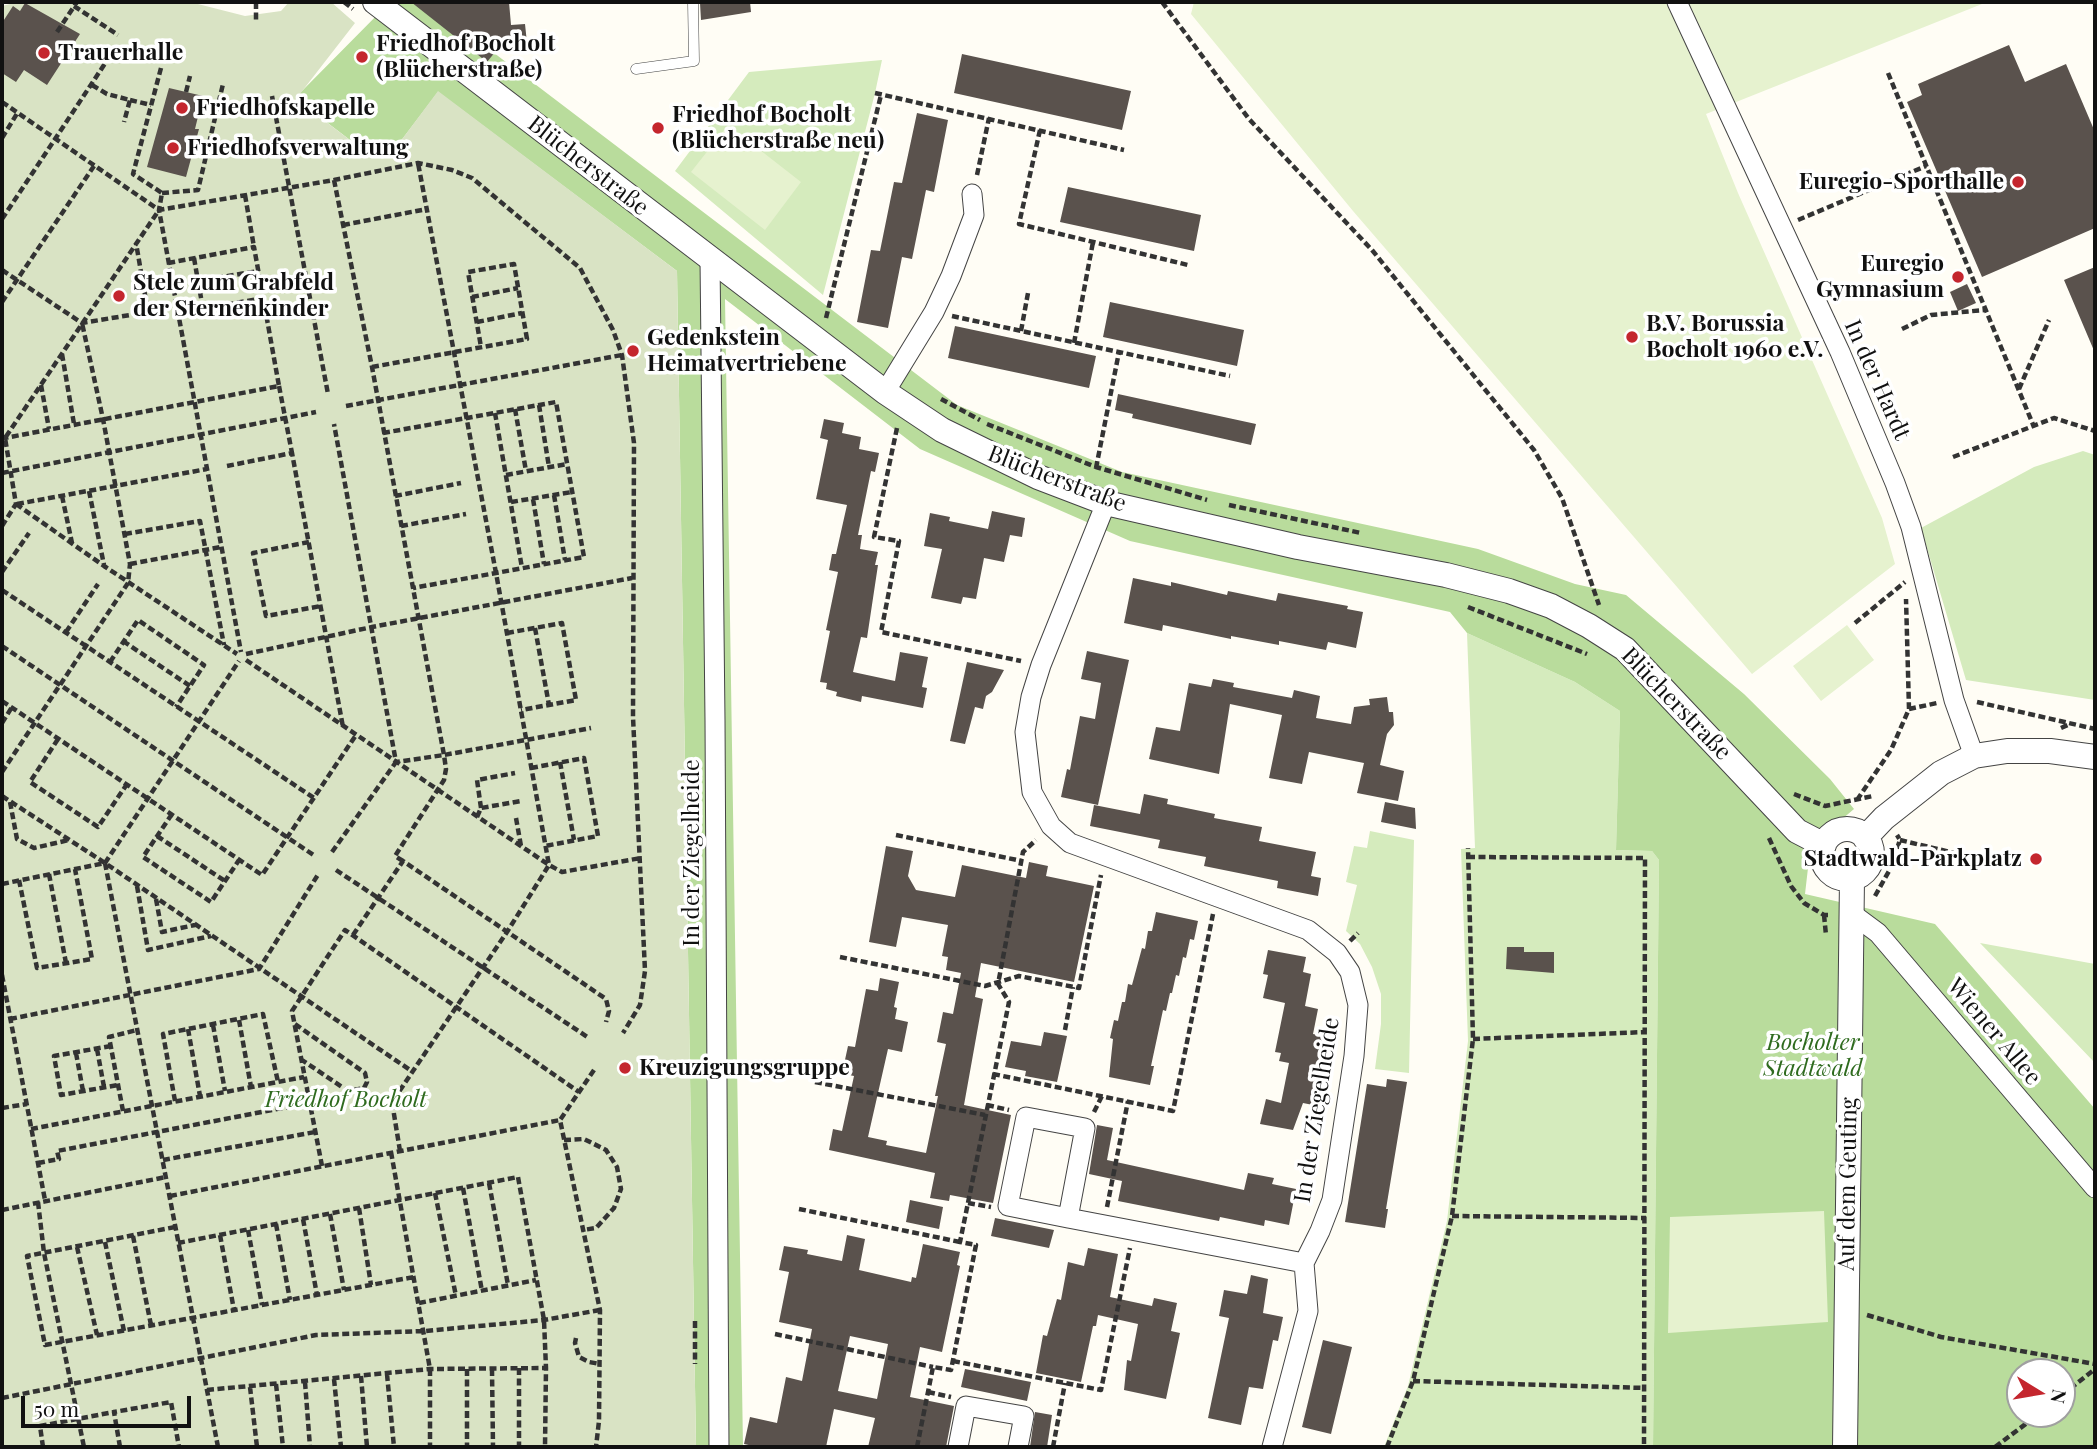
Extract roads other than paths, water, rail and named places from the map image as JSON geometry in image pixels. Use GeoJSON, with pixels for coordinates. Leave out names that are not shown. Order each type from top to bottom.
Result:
{"type":"FeatureCollection","features":[{"type":"Feature","properties":{"kind":"street","name":"Blücherstraße"},"geometry":{"type":"LineString","coordinates":[[375,2],[885,392],[953,435],[1038,477],[1098,500],[1298,547],[1446,575],[1509,591],[1550,606],[1625,649],[1797,831],[1824,845]]}},
{"type":"Feature","properties":{"kind":"street","name":"In der Hardt"},"geometry":{"type":"LineString","coordinates":[[1677,2],[1840,352],[1907,516],[1954,700],[1974,756]]}},
{"type":"Feature","properties":{"kind":"street"},"geometry":{"type":"LineString","coordinates":[[885,392],[934,312],[974,215],[972,194]]}},
{"type":"Feature","properties":{"kind":"street","name":"In der Ziegelheide"},"geometry":{"type":"LineString","coordinates":[[710,259],[719,1447]]}},
{"type":"Feature","properties":{"kind":"street","name":"In der Ziegelheide"},"geometry":{"type":"LineString","coordinates":[[1098,500],[1031,697],[1025,732],[1032,792],[1051,826],[1070,843],[1308,930],[1337,953],[1350,972],[1358,1005],[1354,1056],[1332,1200],[1304,1264]]}},
{"type":"Feature","properties":{"kind":"street"},"geometry":{"type":"LineString","coordinates":[[1866,838],[1884,818],[1941,773],[1974,756],[2007,751],[2050,751],[2095,757]]}},
{"type":"Feature","properties":{"kind":"street"},"geometry":{"type":"LineString","coordinates":[[1850,830],[1866,838],[1871,848],[1871,860],[1860,876],[1852,879],[1838,878],[1826,867],[1823,859],[1824,845],[1834,833],[1850,830]]}},
{"type":"Feature","properties":{"kind":"street","name":"Auf dem Geuting"},"geometry":{"type":"LineString","coordinates":[[1844,1447],[1852,879]]}},
{"type":"Feature","properties":{"kind":"street","name":"Wiener Allee"},"geometry":{"type":"LineString","coordinates":[[1851,913],[1878,933],[2095,1188]]}},
{"type":"Feature","properties":{"kind":"street"},"geometry":{"type":"LineString","coordinates":[[1068,1217],[1085,1128],[1026,1117],[1009,1206],[1304,1264],[1308,1311],[1272,1447]]}},
{"type":"Feature","properties":{"kind":"street"},"geometry":{"type":"LineString","coordinates":[[958,1447],[966,1406],[1024,1416],[1017,1447]]}},
{"type":"Feature","properties":{"kind":"lane"},"geometry":{"type":"LineString","coordinates":[[636,69],[694,61],[693,2]]}},
{"type":"Feature","properties":{"kind":"place","name":"Trauerhalle"},"geometry":{"type":"Point","coordinates":[44,53]}},
{"type":"Feature","properties":{"kind":"place","name":"Friedhof Bocholt (Blücherstraße)"},"geometry":{"type":"Point","coordinates":[362,57]}},
{"type":"Feature","properties":{"kind":"place","name":"Friedhofskapelle"},"geometry":{"type":"Point","coordinates":[182,108]}},
{"type":"Feature","properties":{"kind":"place","name":"Friedhof Bocholt (Blücherstraße neu)"},"geometry":{"type":"Point","coordinates":[658,128]}},
{"type":"Feature","properties":{"kind":"place","name":"Friedhofsverwaltung"},"geometry":{"type":"Point","coordinates":[173,148]}},
{"type":"Feature","properties":{"kind":"place","name":"Euregio-Sporthalle"},"geometry":{"type":"Point","coordinates":[2018,182]}},
{"type":"Feature","properties":{"kind":"place","name":"Euregio Gymnasium"},"geometry":{"type":"Point","coordinates":[1958,277]}},
{"type":"Feature","properties":{"kind":"place","name":"Stele zum Grabfeld der Sternenkinder"},"geometry":{"type":"Point","coordinates":[119,296]}},
{"type":"Feature","properties":{"kind":"place","name":"B.V. Borussia Bocholt 1960 e.V."},"geometry":{"type":"Point","coordinates":[1632,337]}},
{"type":"Feature","properties":{"kind":"place","name":"Gedenkstein Heimatvertriebene"},"geometry":{"type":"Point","coordinates":[633,351]}},
{"type":"Feature","properties":{"kind":"place","name":"Stadtwald-Parkplatz"},"geometry":{"type":"Point","coordinates":[2036,859]}},
{"type":"Feature","properties":{"kind":"place","name":"Kreuzigungsgruppe"},"geometry":{"type":"Point","coordinates":[625,1068]}},
{"type":"Feature","properties":{"kind":"park label","name":"Bocholter Stadtwald"},"geometry":{"type":"Point","coordinates":[1813,1056]}},
{"type":"Feature","properties":{"kind":"park label","name":"Friedhof Bocholt"},"geometry":{"type":"Point","coordinates":[346,1100]}}]}
